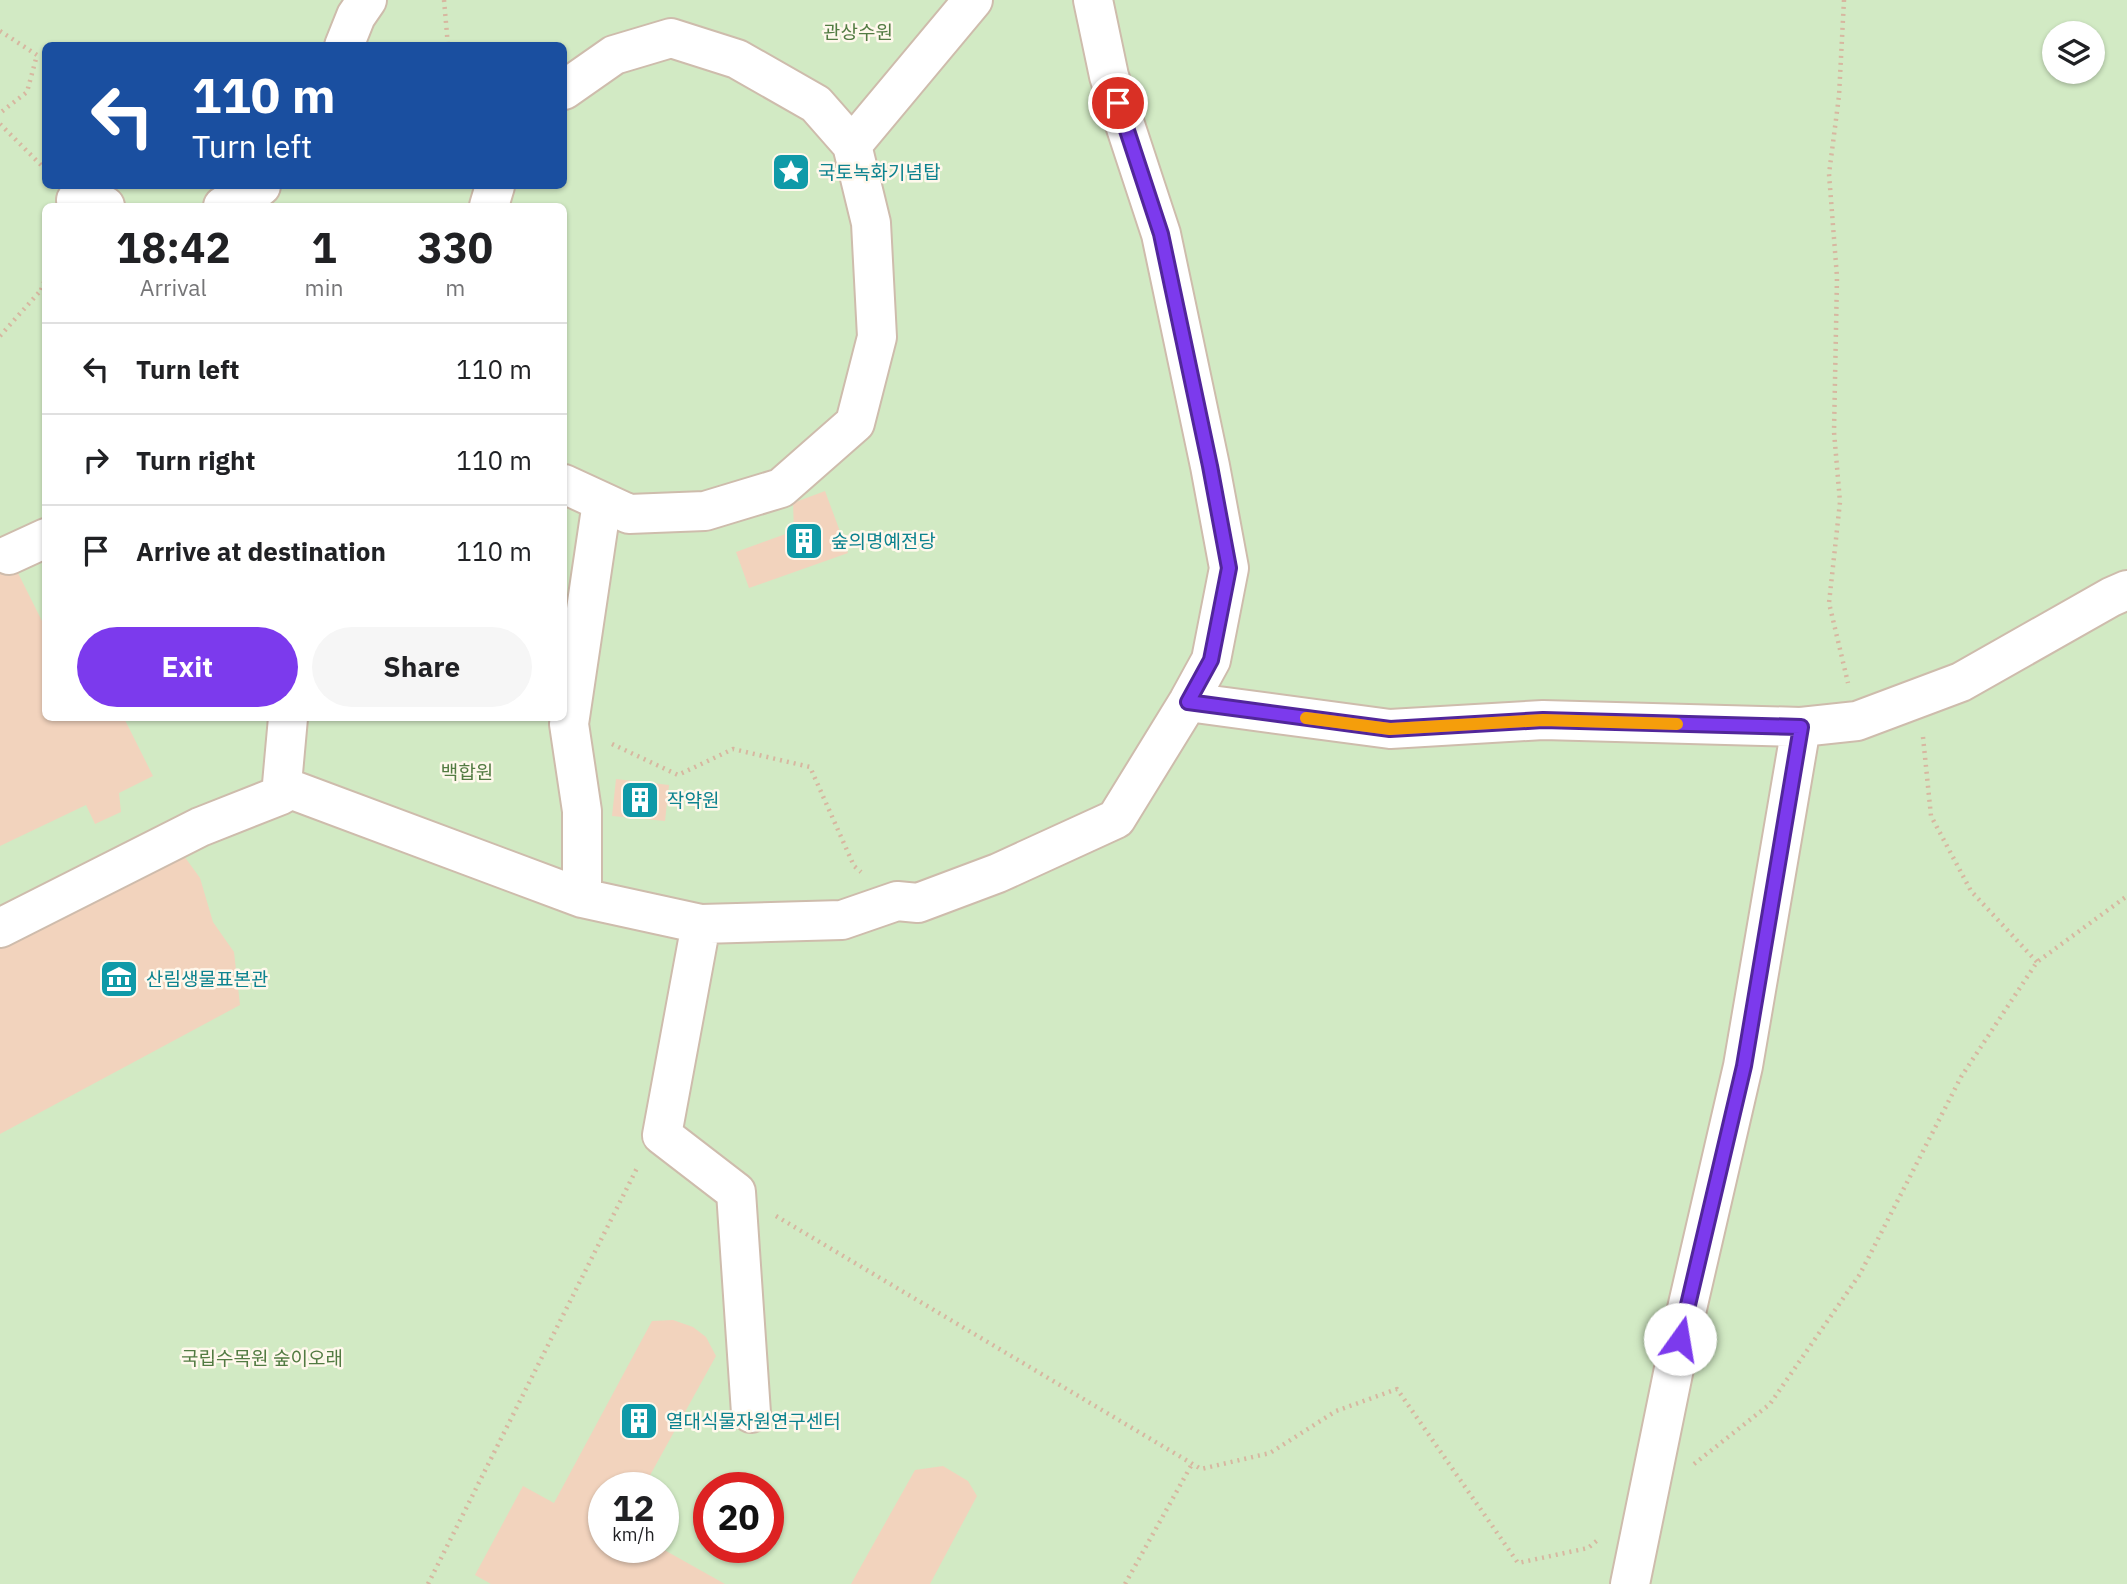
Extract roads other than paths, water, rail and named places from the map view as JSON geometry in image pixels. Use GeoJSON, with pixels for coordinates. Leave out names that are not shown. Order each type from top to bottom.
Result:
{"type":"FeatureCollection","features":[{"type":"Feature","properties":{"kind":"street"},"geometry":{"type":"LineString","coordinates":[[346,42],[356,16],[367,0]]}},
{"type":"Feature","properties":{"kind":"street"},"geometry":{"type":"LineString","coordinates":[[852,145],[973,0]]}},
{"type":"Feature","properties":{"kind":"street"},"geometry":{"type":"LineString","coordinates":[[282,786],[582,898],[701,924],[842,920],[897,901],[918,903],[998,873],[1116,819],[1211,660],[1229,568],[1161,234],[1109,76],[1093,0]]}},
{"type":"Feature","properties":{"kind":"street"},"geometry":{"type":"LineString","coordinates":[[567,88],[614,55],[671,38],[737,59],[816,104],[852,145],[871,223],[877,337],[855,423],[782,488],[705,511],[629,514],[567,485]]}},
{"type":"Feature","properties":{"kind":"street"},"geometry":{"type":"LineString","coordinates":[[229,203],[257,189]]}},
{"type":"Feature","properties":{"kind":"street"},"geometry":{"type":"LineString","coordinates":[[582,898],[582,811],[569,724],[602,502]]}},
{"type":"Feature","properties":{"kind":"street"},"geometry":{"type":"LineString","coordinates":[[9,555],[42,540]]}},
{"type":"Feature","properties":{"kind":"street"},"geometry":{"type":"LineString","coordinates":[[1188,702],[1390,729],[1543,720],[1801,727],[1857,721],[1961,682],[2127,590]]}},
{"type":"Feature","properties":{"kind":"street"},"geometry":{"type":"LineString","coordinates":[[0,928],[200,827],[281,795],[288,721]]}},
{"type":"Feature","properties":{"kind":"street"},"geometry":{"type":"LineString","coordinates":[[1630,1584],[1680,1339],[1744,1066],[1801,727]]}},
{"type":"Feature","properties":{"kind":"street"},"geometry":{"type":"LineString","coordinates":[[701,924],[662,1135],[736,1192],[751,1413]]}},
{"type":"Feature","properties":{"kind":"place","name":"국토녹화기념탑"},"geometry":{"type":"Point","coordinates":[791,172]}},
{"type":"Feature","properties":{"kind":"place","name":"숲의명예전당"},"geometry":{"type":"Point","coordinates":[804,541]}},
{"type":"Feature","properties":{"kind":"place","name":"작약원"},"geometry":{"type":"Point","coordinates":[640,800]}},
{"type":"Feature","properties":{"kind":"place","name":"산림생물표본관"},"geometry":{"type":"Point","coordinates":[119,979]}},
{"type":"Feature","properties":{"kind":"place","name":"열대식물자원연구센터"},"geometry":{"type":"Point","coordinates":[639,1421]}},
{"type":"Feature","properties":{"kind":"park label","name":"관상수원"},"geometry":{"type":"Point","coordinates":[858,32]}},
{"type":"Feature","properties":{"kind":"park label","name":"백합원"},"geometry":{"type":"Point","coordinates":[467,772]}},
{"type":"Feature","properties":{"kind":"park label","name":"국립수목원 숲이오래"},"geometry":{"type":"Point","coordinates":[262,1358]}}]}
